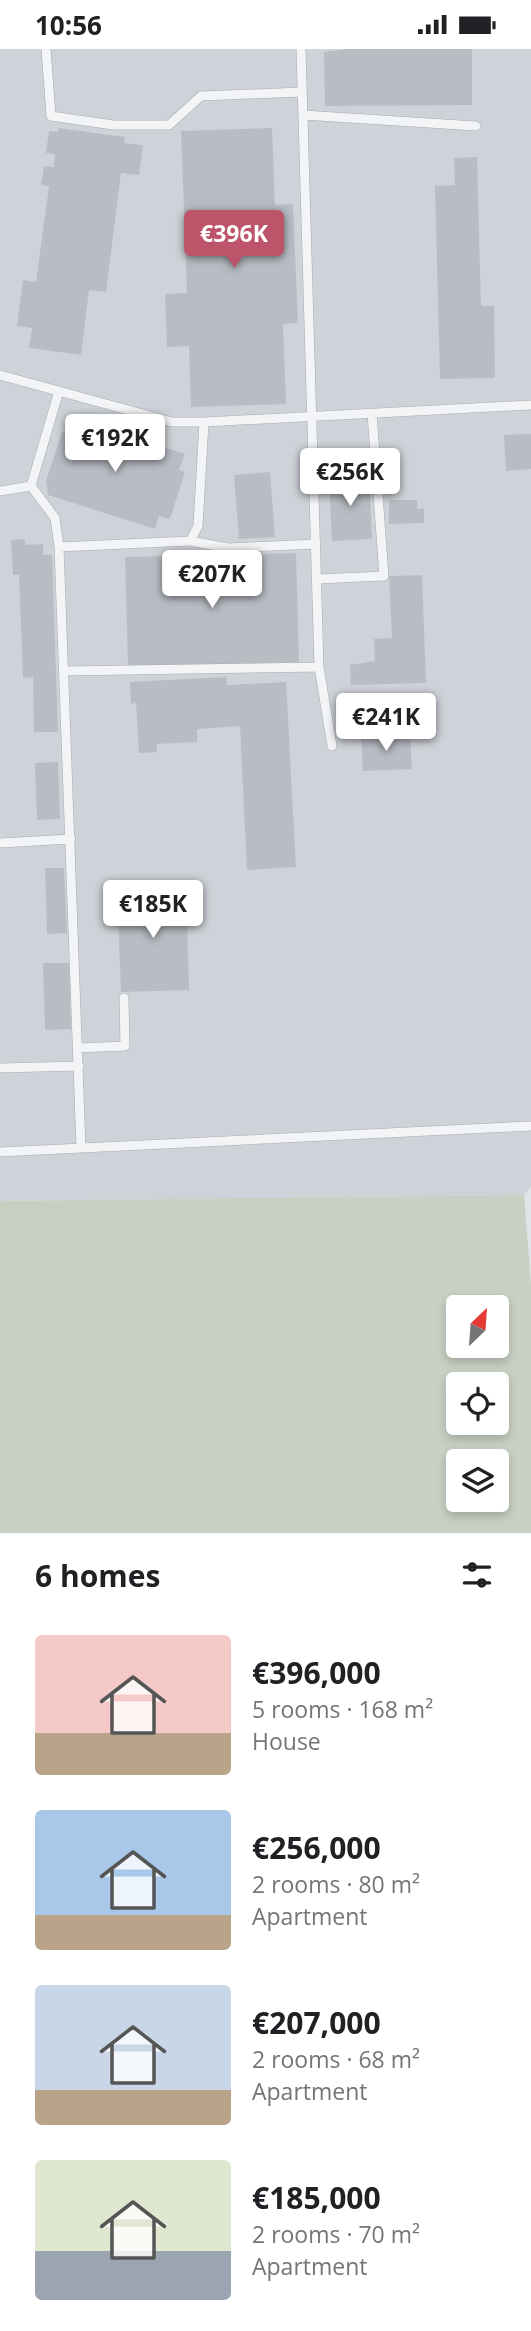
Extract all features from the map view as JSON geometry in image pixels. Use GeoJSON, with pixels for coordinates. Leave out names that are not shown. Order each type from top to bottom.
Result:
{"type":"FeatureCollection","features":[{"type":"Feature","properties":{"kind":"lane"},"geometry":{"type":"LineString","coordinates":[[47,49],[51,116],[113,125],[169,125],[201,96],[302,92]]}},
{"type":"Feature","properties":{"kind":"lane"},"geometry":{"type":"LineString","coordinates":[[301,49],[319,667],[332,746]]}},
{"type":"Feature","properties":{"kind":"lane"},"geometry":{"type":"LineString","coordinates":[[303,115],[476,126]]}},
{"type":"Feature","properties":{"kind":"lane"},"geometry":{"type":"LineString","coordinates":[[0,375],[172,422],[531,405]]}},
{"type":"Feature","properties":{"kind":"lane"},"geometry":{"type":"LineString","coordinates":[[31,486],[59,391]]}},
{"type":"Feature","properties":{"kind":"lane"},"geometry":{"type":"LineString","coordinates":[[317,579],[384,576],[372,413]]}},
{"type":"Feature","properties":{"kind":"lane"},"geometry":{"type":"LineString","coordinates":[[190,541],[198,526],[204,422]]}},
{"type":"Feature","properties":{"kind":"lane"},"geometry":{"type":"LineString","coordinates":[[0,491],[31,486]]}},
{"type":"Feature","properties":{"kind":"lane"},"geometry":{"type":"LineString","coordinates":[[31,486],[55,518],[59,548],[81,1148]]}},
{"type":"Feature","properties":{"kind":"lane"},"geometry":{"type":"LineString","coordinates":[[59,548],[190,541],[229,548],[316,544]]}},
{"type":"Feature","properties":{"kind":"lane"},"geometry":{"type":"LineString","coordinates":[[65,671],[319,667]]}},
{"type":"Feature","properties":{"kind":"lane"},"geometry":{"type":"LineString","coordinates":[[0,843],[71,839]]}},
{"type":"Feature","properties":{"kind":"lane"},"geometry":{"type":"LineString","coordinates":[[78,1048],[125,1046],[124,998]]}},
{"type":"Feature","properties":{"kind":"lane"},"geometry":{"type":"LineString","coordinates":[[0,1068],[79,1066]]}},
{"type":"Feature","properties":{"kind":"lane"},"geometry":{"type":"LineString","coordinates":[[0,1152],[531,1126]]}},
{"type":"Feature","properties":{"kind":"shaded area"},"geometry":{"type":"Polygon","coordinates":[[[0,49],[531,49],[531,1186],[524,1195],[0,1201],[0,49]]]}},
{"type":"Feature","properties":{"kind":"shaded area"},"geometry":{"type":"Polygon","coordinates":[[[524,1195],[531,1284],[531,1533],[0,1533],[0,1201],[524,1195]]]}},
{"type":"Feature","properties":{"kind":"building"},"geometry":{"type":"Polygon","coordinates":[[[347,49],[472,49],[472,105],[325,106],[324,52],[347,49]]]}},
{"type":"Feature","properties":{"kind":"building"},"geometry":{"type":"Polygon","coordinates":[[[58,128],[125,137],[124,143],[143,145],[139,175],[121,173],[106,292],[89,290],[81,355],[29,348],[32,328],[17,326],[23,280],[36,282],[49,186],[41,185],[44,166],[54,167],[55,154],[46,153],[49,131],[58,132],[58,128]]]}},
{"type":"Feature","properties":{"kind":"building"},"geometry":{"type":"Polygon","coordinates":[[[272,128],[275,205],[293,204],[298,323],[283,324],[286,404],[191,407],[189,346],[167,347],[165,294],[187,293],[181,131],[272,128]]]}},
{"type":"Feature","properties":{"kind":"building"},"geometry":{"type":"Polygon","coordinates":[[[477,157],[481,306],[494,306],[495,378],[440,379],[435,186],[455,185],[454,158],[477,157]]]}},
{"type":"Feature","properties":{"kind":"building"},"geometry":{"type":"Polygon","coordinates":[[[70,418],[185,454],[179,470],[185,472],[170,519],[159,516],[155,529],[48,495],[46,481],[62,432],[65,433],[70,418]]]}},
{"type":"Feature","properties":{"kind":"building"},"geometry":{"type":"Polygon","coordinates":[[[531,434],[531,469],[506,471],[504,435],[531,434]]]}},
{"type":"Feature","properties":{"kind":"building"},"geometry":{"type":"Polygon","coordinates":[[[270,472],[275,537],[239,539],[234,475],[270,472]]]}},
{"type":"Feature","properties":{"kind":"building"},"geometry":{"type":"Polygon","coordinates":[[[369,475],[372,539],[332,541],[329,477],[369,475]]]}},
{"type":"Feature","properties":{"kind":"building"},"geometry":{"type":"Polygon","coordinates":[[[389,500],[417,500],[417,509],[424,509],[424,523],[389,524],[389,500]]]}},
{"type":"Feature","properties":{"kind":"building"},"geometry":{"type":"Polygon","coordinates":[[[25,539],[25,545],[43,544],[43,555],[52,555],[58,732],[34,732],[33,677],[23,678],[19,575],[13,575],[11,540],[25,539]]]}},
{"type":"Feature","properties":{"kind":"building"},"geometry":{"type":"Polygon","coordinates":[[[296,553],[299,662],[128,667],[125,557],[296,553]]]}},
{"type":"Feature","properties":{"kind":"building"},"geometry":{"type":"Polygon","coordinates":[[[422,575],[426,683],[351,685],[350,665],[375,661],[374,639],[392,638],[389,576],[422,575]]]}},
{"type":"Feature","properties":{"kind":"building"},"geometry":{"type":"Polygon","coordinates":[[[226,677],[227,685],[286,682],[296,867],[247,870],[240,726],[197,729],[197,742],[157,744],[157,752],[139,753],[136,703],[131,704],[130,682],[226,677]]]}},
{"type":"Feature","properties":{"kind":"building"},"geometry":{"type":"Polygon","coordinates":[[[410,734],[412,769],[363,771],[361,736],[410,734]]]}},
{"type":"Feature","properties":{"kind":"building"},"geometry":{"type":"Polygon","coordinates":[[[58,762],[60,819],[37,820],[35,763],[58,762]]]}},
{"type":"Feature","properties":{"kind":"building"},"geometry":{"type":"Polygon","coordinates":[[[45,868],[64,868],[67,933],[47,934],[45,868]]]}},
{"type":"Feature","properties":{"kind":"building"},"geometry":{"type":"Polygon","coordinates":[[[186,888],[189,990],[121,992],[117,890],[186,888]]]}},
{"type":"Feature","properties":{"kind":"building"},"geometry":{"type":"Polygon","coordinates":[[[43,963],[69,963],[71,1029],[45,1030],[43,963]]]}}]}
